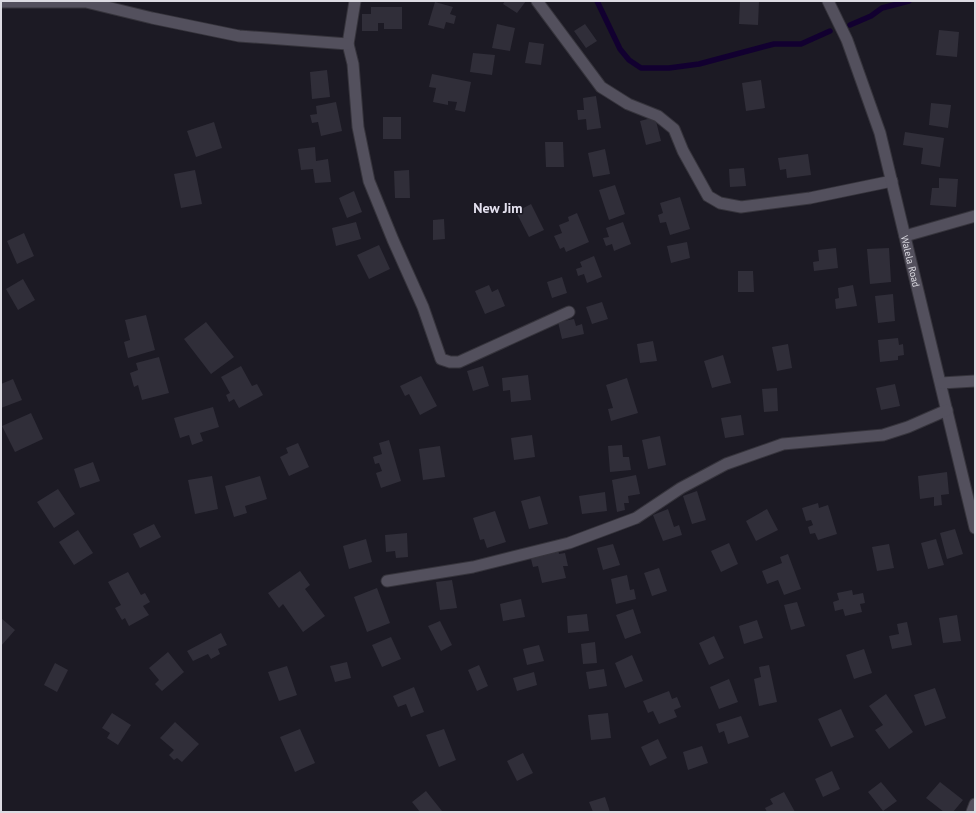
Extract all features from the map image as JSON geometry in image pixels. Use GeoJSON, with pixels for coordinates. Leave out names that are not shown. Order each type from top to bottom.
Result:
{"type":"FeatureCollection","features":[{"type":"Feature","properties":{"kind":"street"},"geometry":{"type":"LineString","coordinates":[[355,1],[348,44],[353,64],[358,127],[369,181],[423,307],[441,359],[450,362],[459,362],[569,312]]}},
{"type":"Feature","properties":{"kind":"street"},"geometry":{"type":"LineString","coordinates":[[536,1],[601,87],[628,104],[658,116],[674,129],[683,151],[708,196],[720,203],[741,207],[802,199],[892,181]]}},
{"type":"Feature","properties":{"kind":"street","name":"Walela Road"},"geometry":{"type":"LineString","coordinates":[[828,1],[850,47],[880,133],[975,528]]}},
{"type":"Feature","properties":{"kind":"street"},"geometry":{"type":"LineString","coordinates":[[1,2],[86,2],[152,18],[239,36],[348,44]]}},
{"type":"Feature","properties":{"kind":"street"},"geometry":{"type":"LineString","coordinates":[[905,236],[975,216]]}},
{"type":"Feature","properties":{"kind":"street"},"geometry":{"type":"LineString","coordinates":[[941,383],[975,381]]}},
{"type":"Feature","properties":{"kind":"street"},"geometry":{"type":"LineString","coordinates":[[387,581],[472,567],[569,543],[636,518],[681,488],[726,464],[784,444],[883,435],[908,427],[947,410]]}},
{"type":"Feature","properties":{"kind":"street"},"geometry":{"type":"LineString","coordinates":[[972,812],[975,804]]}},
{"type":"Feature","properties":{"kind":"building"},"geometry":{"type":"Polygon","coordinates":[[[505,1],[526,1],[517,13],[503,4],[505,1]]]}},
{"type":"Feature","properties":{"kind":"building"},"geometry":{"type":"Polygon","coordinates":[[[740,1],[759,1],[758,25],[739,24],[740,1]]]}},
{"type":"Feature","properties":{"kind":"building"},"geometry":{"type":"Polygon","coordinates":[[[435,2],[453,7],[450,14],[456,16],[454,24],[446,22],[444,29],[428,25],[435,2]]]}},
{"type":"Feature","properties":{"kind":"building"},"geometry":{"type":"Polygon","coordinates":[[[371,7],[402,7],[402,29],[384,29],[384,23],[378,23],[378,31],[362,31],[362,14],[371,14],[371,7]]]}},
{"type":"Feature","properties":{"kind":"building"},"geometry":{"type":"Polygon","coordinates":[[[497,24],[515,28],[510,51],[492,48],[497,24]]]}},
{"type":"Feature","properties":{"kind":"building"},"geometry":{"type":"Polygon","coordinates":[[[585,24],[597,41],[586,48],[574,31],[585,24]]]}},
{"type":"Feature","properties":{"kind":"building"},"geometry":{"type":"Polygon","coordinates":[[[939,30],[959,32],[957,57],[936,55],[939,30]]]}},
{"type":"Feature","properties":{"kind":"building"},"geometry":{"type":"Polygon","coordinates":[[[529,42],[544,44],[541,65],[525,63],[529,42]]]}},
{"type":"Feature","properties":{"kind":"building"},"geometry":{"type":"Polygon","coordinates":[[[473,53],[495,55],[492,75],[470,72],[473,53]]]}},
{"type":"Feature","properties":{"kind":"building"},"geometry":{"type":"Polygon","coordinates":[[[327,70],[330,97],[312,99],[310,72],[327,70]]]}},
{"type":"Feature","properties":{"kind":"building"},"geometry":{"type":"Polygon","coordinates":[[[432,74],[471,82],[465,112],[455,110],[457,102],[448,101],[448,105],[433,102],[436,88],[429,87],[432,74]]]}},
{"type":"Feature","properties":{"kind":"building"},"geometry":{"type":"Polygon","coordinates":[[[761,80],[765,108],[746,111],[742,83],[761,80]]]}},
{"type":"Feature","properties":{"kind":"building"},"geometry":{"type":"Polygon","coordinates":[[[596,96],[601,128],[587,130],[586,119],[578,120],[577,110],[584,110],[583,98],[596,96]]]}},
{"type":"Feature","properties":{"kind":"building"},"geometry":{"type":"Polygon","coordinates":[[[336,102],[342,131],[321,136],[318,122],[312,123],[310,115],[317,114],[316,106],[336,102]]]}},
{"type":"Feature","properties":{"kind":"building"},"geometry":{"type":"Polygon","coordinates":[[[931,103],[951,105],[948,128],[929,125],[931,103]]]}},
{"type":"Feature","properties":{"kind":"building"},"geometry":{"type":"Polygon","coordinates":[[[383,117],[401,117],[401,139],[383,139],[383,117]]]}},
{"type":"Feature","properties":{"kind":"building"},"geometry":{"type":"Polygon","coordinates":[[[655,117],[661,141],[646,145],[640,121],[655,117]]]}},
{"type":"Feature","properties":{"kind":"building"},"geometry":{"type":"Polygon","coordinates":[[[214,122],[222,148],[196,157],[187,131],[214,122]]]}},
{"type":"Feature","properties":{"kind":"building"},"geometry":{"type":"Polygon","coordinates":[[[905,132],[944,138],[940,167],[921,164],[923,148],[903,145],[905,132]]]}},
{"type":"Feature","properties":{"kind":"building"},"geometry":{"type":"Polygon","coordinates":[[[545,142],[563,142],[564,167],[546,167],[545,142]]]}},
{"type":"Feature","properties":{"kind":"building"},"geometry":{"type":"Polygon","coordinates":[[[315,147],[316,161],[328,159],[331,182],[315,183],[313,169],[301,170],[298,149],[315,147]]]}},
{"type":"Feature","properties":{"kind":"building"},"geometry":{"type":"Polygon","coordinates":[[[605,149],[610,174],[593,177],[588,153],[605,149]]]}},
{"type":"Feature","properties":{"kind":"building"},"geometry":{"type":"Polygon","coordinates":[[[808,154],[811,175],[787,178],[786,169],[780,170],[778,158],[808,154]]]}},
{"type":"Feature","properties":{"kind":"building"},"geometry":{"type":"Polygon","coordinates":[[[744,168],[746,186],[730,187],[729,169],[744,168]]]}},
{"type":"Feature","properties":{"kind":"building"},"geometry":{"type":"Polygon","coordinates":[[[195,170],[202,204],[181,208],[174,174],[195,170]]]}},
{"type":"Feature","properties":{"kind":"building"},"geometry":{"type":"Polygon","coordinates":[[[409,170],[410,198],[395,198],[394,171],[409,170]]]}},
{"type":"Feature","properties":{"kind":"building"},"geometry":{"type":"Polygon","coordinates":[[[939,178],[958,179],[956,207],[930,205],[932,188],[939,188],[939,178]]]}},
{"type":"Feature","properties":{"kind":"building"},"geometry":{"type":"Polygon","coordinates":[[[615,185],[625,214],[609,220],[599,190],[615,185]]]}},
{"type":"Feature","properties":{"kind":"building"},"geometry":{"type":"Polygon","coordinates":[[[354,191],[362,212],[347,218],[339,198],[354,191]]]}},
{"type":"Feature","properties":{"kind":"building"},"geometry":{"type":"Polygon","coordinates":[[[680,197],[690,229],[670,235],[666,222],[660,223],[658,215],[663,213],[660,203],[680,197]]]}},
{"type":"Feature","properties":{"kind":"building"},"geometry":{"type":"Polygon","coordinates":[[[531,204],[544,230],[529,237],[516,212],[531,204]]]}},
{"type":"Feature","properties":{"kind":"building"},"geometry":{"type":"Polygon","coordinates":[[[577,213],[589,242],[566,252],[564,247],[560,249],[554,236],[562,233],[559,225],[569,221],[568,217],[577,213]]]}},
{"type":"Feature","properties":{"kind":"building"},"geometry":{"type":"Polygon","coordinates":[[[444,219],[445,239],[433,240],[433,220],[444,219]]]}},
{"type":"Feature","properties":{"kind":"building"},"geometry":{"type":"Polygon","coordinates":[[[356,222],[361,239],[336,246],[332,228],[356,222]]]}},
{"type":"Feature","properties":{"kind":"building"},"geometry":{"type":"Polygon","coordinates":[[[623,222],[631,244],[614,251],[612,244],[606,246],[603,238],[609,237],[606,228],[623,222]]]}},
{"type":"Feature","properties":{"kind":"building"},"geometry":{"type":"Polygon","coordinates":[[[24,233],[34,256],[17,264],[7,241],[24,233]]]}},
{"type":"Feature","properties":{"kind":"building"},"geometry":{"type":"Polygon","coordinates":[[[687,242],[690,258],[671,263],[667,246],[687,242]]]}},
{"type":"Feature","properties":{"kind":"building"},"geometry":{"type":"Polygon","coordinates":[[[379,245],[390,269],[369,279],[357,255],[379,245]]]}},
{"type":"Feature","properties":{"kind":"building"},"geometry":{"type":"Polygon","coordinates":[[[836,248],[838,268],[814,271],[813,262],[819,261],[818,250],[836,248]]]}},
{"type":"Feature","properties":{"kind":"building"},"geometry":{"type":"Polygon","coordinates":[[[889,248],[891,282],[870,284],[867,249],[889,248]]]}},
{"type":"Feature","properties":{"kind":"building"},"geometry":{"type":"Polygon","coordinates":[[[594,256],[602,277],[587,283],[584,274],[578,276],[576,269],[582,267],[580,262],[594,256]]]}},
{"type":"Feature","properties":{"kind":"building"},"geometry":{"type":"Polygon","coordinates":[[[738,271],[753,271],[754,292],[738,292],[738,271]]]}},
{"type":"Feature","properties":{"kind":"building"},"geometry":{"type":"Polygon","coordinates":[[[562,277],[567,293],[552,298],[547,282],[562,277]]]}},
{"type":"Feature","properties":{"kind":"building"},"geometry":{"type":"Polygon","coordinates":[[[23,279],[35,300],[18,310],[6,289],[23,279]]]}},
{"type":"Feature","properties":{"kind":"building"},"geometry":{"type":"Polygon","coordinates":[[[489,285],[492,292],[498,289],[505,306],[485,314],[475,291],[489,285]]]}},
{"type":"Feature","properties":{"kind":"building"},"geometry":{"type":"Polygon","coordinates":[[[853,285],[857,306],[836,309],[835,299],[839,298],[838,288],[853,285]]]}},
{"type":"Feature","properties":{"kind":"building"},"geometry":{"type":"Polygon","coordinates":[[[893,294],[895,321],[878,323],[875,296],[893,294]]]}},
{"type":"Feature","properties":{"kind":"building"},"geometry":{"type":"Polygon","coordinates":[[[602,302],[608,319],[592,324],[586,307],[602,302]]]}},
{"type":"Feature","properties":{"kind":"building"},"geometry":{"type":"Polygon","coordinates":[[[146,315],[155,350],[128,358],[124,342],[130,340],[125,320],[146,315]]]}},
{"type":"Feature","properties":{"kind":"building"},"geometry":{"type":"Polygon","coordinates":[[[574,319],[576,326],[582,324],[584,334],[562,339],[558,322],[574,319]]]}},
{"type":"Feature","properties":{"kind":"building"},"geometry":{"type":"Polygon","coordinates":[[[206,322],[234,357],[211,374],[184,339],[206,322]]]}},
{"type":"Feature","properties":{"kind":"building"},"geometry":{"type":"Polygon","coordinates":[[[898,338],[899,345],[903,344],[904,355],[898,356],[898,360],[880,362],[878,340],[898,338]]]}},
{"type":"Feature","properties":{"kind":"building"},"geometry":{"type":"Polygon","coordinates":[[[653,341],[657,361],[640,363],[637,344],[653,341]]]}},
{"type":"Feature","properties":{"kind":"building"},"geometry":{"type":"Polygon","coordinates":[[[788,344],[792,368],[777,371],[772,347],[788,344]]]}},
{"type":"Feature","properties":{"kind":"building"},"geometry":{"type":"Polygon","coordinates":[[[723,355],[731,383],[712,388],[704,361],[723,355]]]}},
{"type":"Feature","properties":{"kind":"building"},"geometry":{"type":"Polygon","coordinates":[[[159,357],[169,393],[142,400],[138,385],[134,387],[130,373],[138,370],[136,363],[159,357]]]}},
{"type":"Feature","properties":{"kind":"building"},"geometry":{"type":"Polygon","coordinates":[[[241,366],[252,386],[257,384],[263,395],[239,408],[234,399],[229,402],[226,395],[230,393],[221,377],[241,366]]]}},
{"type":"Feature","properties":{"kind":"building"},"geometry":{"type":"Polygon","coordinates":[[[483,366],[489,386],[473,391],[467,371],[483,366]]]}},
{"type":"Feature","properties":{"kind":"building"},"geometry":{"type":"Polygon","coordinates":[[[528,375],[531,400],[511,402],[510,390],[503,391],[502,378],[528,375]]]}},
{"type":"Feature","properties":{"kind":"building"},"geometry":{"type":"Polygon","coordinates":[[[421,376],[437,406],[420,415],[409,394],[405,396],[400,386],[421,376]]]}},
{"type":"Feature","properties":{"kind":"building"},"geometry":{"type":"Polygon","coordinates":[[[627,378],[638,413],[611,421],[608,409],[613,408],[606,385],[627,378]]]}},
{"type":"Feature","properties":{"kind":"building"},"geometry":{"type":"Polygon","coordinates":[[[13,379],[22,400],[1,408],[1,384],[13,379]]]}},
{"type":"Feature","properties":{"kind":"building"},"geometry":{"type":"Polygon","coordinates":[[[895,384],[900,406],[881,410],[876,388],[895,384]]]}},
{"type":"Feature","properties":{"kind":"building"},"geometry":{"type":"Polygon","coordinates":[[[777,388],[778,411],[764,412],[762,389],[777,388]]]}},
{"type":"Feature","properties":{"kind":"building"},"geometry":{"type":"Polygon","coordinates":[[[213,407],[219,427],[200,433],[203,441],[192,445],[189,435],[180,438],[174,418],[213,407]]]}},
{"type":"Feature","properties":{"kind":"building"},"geometry":{"type":"Polygon","coordinates":[[[31,413],[43,439],[15,452],[2,426],[31,413]]]}},
{"type":"Feature","properties":{"kind":"building"},"geometry":{"type":"Polygon","coordinates":[[[741,415],[744,435],[725,438],[721,418],[741,415]]]}},
{"type":"Feature","properties":{"kind":"building"},"geometry":{"type":"Polygon","coordinates":[[[532,435],[535,457],[514,460],[511,438],[532,435]]]}},
{"type":"Feature","properties":{"kind":"building"},"geometry":{"type":"Polygon","coordinates":[[[660,436],[666,465],[648,469],[642,440],[660,436]]]}},
{"type":"Feature","properties":{"kind":"building"},"geometry":{"type":"Polygon","coordinates":[[[389,440],[401,481],[381,488],[376,473],[382,471],[379,463],[375,464],[373,457],[382,454],[379,443],[389,440]]]}},
{"type":"Feature","properties":{"kind":"building"},"geometry":{"type":"Polygon","coordinates":[[[298,443],[309,467],[289,476],[280,457],[288,453],[286,448],[298,443]]]}},
{"type":"Feature","properties":{"kind":"building"},"geometry":{"type":"Polygon","coordinates":[[[622,445],[623,457],[629,457],[631,470],[610,472],[608,446],[622,445]]]}},
{"type":"Feature","properties":{"kind":"building"},"geometry":{"type":"Polygon","coordinates":[[[440,446],[445,477],[423,480],[419,449],[440,446]]]}},
{"type":"Feature","properties":{"kind":"building"},"geometry":{"type":"Polygon","coordinates":[[[93,462],[100,481],[80,488],[74,469],[93,462]]]}},
{"type":"Feature","properties":{"kind":"building"},"geometry":{"type":"Polygon","coordinates":[[[947,472],[949,494],[941,495],[942,505],[934,506],[934,497],[920,499],[918,476],[947,472]]]}},
{"type":"Feature","properties":{"kind":"building"},"geometry":{"type":"Polygon","coordinates":[[[636,475],[640,494],[628,496],[629,503],[624,503],[625,510],[617,512],[612,480],[636,475]]]}},
{"type":"Feature","properties":{"kind":"building"},"geometry":{"type":"Polygon","coordinates":[[[212,476],[218,509],[195,514],[188,480],[212,476]]]}},
{"type":"Feature","properties":{"kind":"building"},"geometry":{"type":"Polygon","coordinates":[[[260,476],[267,499],[245,506],[247,513],[234,517],[225,486],[260,476]]]}},
{"type":"Feature","properties":{"kind":"building"},"geometry":{"type":"Polygon","coordinates":[[[58,489],[75,514],[54,528],[37,502],[58,489]]]}},
{"type":"Feature","properties":{"kind":"building"},"geometry":{"type":"Polygon","coordinates":[[[697,491],[706,520],[692,524],[683,496],[697,491]]]}},
{"type":"Feature","properties":{"kind":"building"},"geometry":{"type":"Polygon","coordinates":[[[605,492],[607,511],[582,514],[579,496],[605,492]]]}},
{"type":"Feature","properties":{"kind":"building"},"geometry":{"type":"Polygon","coordinates":[[[540,496],[548,524],[529,529],[521,501],[540,496]]]}},
{"type":"Feature","properties":{"kind":"building"},"geometry":{"type":"Polygon","coordinates":[[[818,503],[819,508],[828,505],[837,534],[818,540],[815,533],[810,534],[808,527],[813,525],[811,520],[806,521],[802,508],[818,503]]]}},
{"type":"Feature","properties":{"kind":"building"},"geometry":{"type":"Polygon","coordinates":[[[668,509],[674,527],[679,525],[682,535],[663,541],[653,515],[668,509]]]}},
{"type":"Feature","properties":{"kind":"building"},"geometry":{"type":"Polygon","coordinates":[[[767,509],[778,530],[756,541],[746,521],[767,509]]]}},
{"type":"Feature","properties":{"kind":"building"},"geometry":{"type":"Polygon","coordinates":[[[495,511],[506,542],[487,548],[484,539],[480,540],[473,518],[495,511]]]}},
{"type":"Feature","properties":{"kind":"building"},"geometry":{"type":"Polygon","coordinates":[[[154,524],[161,537],[140,548],[133,534],[154,524]]]}},
{"type":"Feature","properties":{"kind":"building"},"geometry":{"type":"Polygon","coordinates":[[[955,529],[963,554],[947,559],[940,533],[955,529]]]}},
{"type":"Feature","properties":{"kind":"building"},"geometry":{"type":"Polygon","coordinates":[[[78,530],[93,553],[74,565],[59,542],[78,530]]]}},
{"type":"Feature","properties":{"kind":"building"},"geometry":{"type":"Polygon","coordinates":[[[407,533],[408,557],[396,558],[395,551],[386,552],[385,535],[407,533]]]}},
{"type":"Feature","properties":{"kind":"building"},"geometry":{"type":"Polygon","coordinates":[[[366,539],[372,562],[349,569],[343,546],[366,539]]]}},
{"type":"Feature","properties":{"kind":"building"},"geometry":{"type":"Polygon","coordinates":[[[936,539],[944,565],[928,569],[921,543],[936,539]]]}},
{"type":"Feature","properties":{"kind":"building"},"geometry":{"type":"Polygon","coordinates":[[[729,543],[738,564],[721,572],[711,551],[729,543]]]}},
{"type":"Feature","properties":{"kind":"building"},"geometry":{"type":"Polygon","coordinates":[[[613,544],[620,565],[603,570],[597,548],[613,544]]]}},
{"type":"Feature","properties":{"kind":"building"},"geometry":{"type":"Polygon","coordinates":[[[889,544],[894,568],[877,571],[872,547],[889,544]]]}},
{"type":"Feature","properties":{"kind":"building"},"geometry":{"type":"Polygon","coordinates":[[[558,549],[559,554],[565,553],[568,566],[563,566],[566,578],[542,583],[538,566],[533,567],[530,555],[558,549]]]}},
{"type":"Feature","properties":{"kind":"building"},"geometry":{"type":"Polygon","coordinates":[[[788,554],[801,589],[784,595],[778,580],[767,584],[762,571],[782,563],[780,557],[788,554]]]}},
{"type":"Feature","properties":{"kind":"building"},"geometry":{"type":"Polygon","coordinates":[[[659,568],[667,591],[652,596],[644,573],[659,568]]]}},
{"type":"Feature","properties":{"kind":"building"},"geometry":{"type":"Polygon","coordinates":[[[300,571],[310,585],[305,589],[325,616],[303,632],[283,604],[279,608],[268,593],[300,571]]]}},
{"type":"Feature","properties":{"kind":"building"},"geometry":{"type":"Polygon","coordinates":[[[128,572],[141,595],[145,593],[150,602],[143,606],[149,615],[129,626],[125,618],[122,620],[115,608],[121,605],[108,582],[128,572]]]}},
{"type":"Feature","properties":{"kind":"building"},"geometry":{"type":"Polygon","coordinates":[[[627,575],[630,590],[634,589],[636,599],[616,604],[611,579],[627,575]]]}},
{"type":"Feature","properties":{"kind":"building"},"geometry":{"type":"Polygon","coordinates":[[[452,580],[457,608],[440,610],[436,582],[452,580]]]}},
{"type":"Feature","properties":{"kind":"building"},"geometry":{"type":"Polygon","coordinates":[[[377,588],[390,623],[367,632],[354,597],[377,588]]]}},
{"type":"Feature","properties":{"kind":"building"},"geometry":{"type":"Polygon","coordinates":[[[852,590],[853,595],[863,593],[865,603],[860,604],[862,612],[845,616],[843,609],[835,611],[833,602],[839,600],[837,593],[852,590]]]}},
{"type":"Feature","properties":{"kind":"building"},"geometry":{"type":"Polygon","coordinates":[[[521,599],[525,617],[503,621],[500,604],[521,599]]]}},
{"type":"Feature","properties":{"kind":"building"},"geometry":{"type":"Polygon","coordinates":[[[797,602],[805,626],[791,630],[784,605],[797,602]]]}},
{"type":"Feature","properties":{"kind":"building"},"geometry":{"type":"Polygon","coordinates":[[[633,609],[641,633],[625,639],[616,615],[633,609]]]}},
{"type":"Feature","properties":{"kind":"building"},"geometry":{"type":"Polygon","coordinates":[[[587,614],[589,631],[568,633],[567,616],[587,614]]]}},
{"type":"Feature","properties":{"kind":"building"},"geometry":{"type":"Polygon","coordinates":[[[957,615],[961,641],[943,643],[939,618],[957,615]]]}},
{"type":"Feature","properties":{"kind":"building"},"geometry":{"type":"Polygon","coordinates":[[[1,618],[15,630],[1,646],[1,618]]]}},
{"type":"Feature","properties":{"kind":"building"},"geometry":{"type":"Polygon","coordinates":[[[757,620],[763,638],[744,644],[739,626],[757,620]]]}},
{"type":"Feature","properties":{"kind":"building"},"geometry":{"type":"Polygon","coordinates":[[[440,621],[452,645],[441,651],[428,626],[440,621]]]}},
{"type":"Feature","properties":{"kind":"building"},"geometry":{"type":"Polygon","coordinates":[[[907,622],[912,645],[892,649],[889,636],[899,634],[897,624],[907,622]]]}},
{"type":"Feature","properties":{"kind":"building"},"geometry":{"type":"Polygon","coordinates":[[[221,633],[227,645],[218,649],[220,654],[211,659],[208,654],[193,661],[187,651],[221,633]]]}},
{"type":"Feature","properties":{"kind":"building"},"geometry":{"type":"Polygon","coordinates":[[[714,636],[724,658],[709,665],[699,643],[714,636]]]}},
{"type":"Feature","properties":{"kind":"building"},"geometry":{"type":"Polygon","coordinates":[[[391,637],[401,659],[382,667],[372,645],[391,637]]]}},
{"type":"Feature","properties":{"kind":"building"},"geometry":{"type":"Polygon","coordinates":[[[595,642],[597,663],[583,664],[581,644],[595,642]]]}},
{"type":"Feature","properties":{"kind":"building"},"geometry":{"type":"Polygon","coordinates":[[[539,645],[544,661],[527,665],[523,649],[539,645]]]}},
{"type":"Feature","properties":{"kind":"building"},"geometry":{"type":"Polygon","coordinates":[[[864,649],[872,673],[854,679],[846,655],[864,649]]]}},
{"type":"Feature","properties":{"kind":"building"},"geometry":{"type":"Polygon","coordinates":[[[168,652],[184,672],[162,691],[155,684],[159,680],[149,668],[168,652]]]}},
{"type":"Feature","properties":{"kind":"building"},"geometry":{"type":"Polygon","coordinates":[[[632,655],[643,681],[625,688],[615,663],[632,655]]]}},
{"type":"Feature","properties":{"kind":"building"},"geometry":{"type":"Polygon","coordinates":[[[347,662],[351,678],[335,682],[330,666],[347,662]]]}},
{"type":"Feature","properties":{"kind":"building"},"geometry":{"type":"Polygon","coordinates":[[[55,663],[68,670],[57,692],[44,685],[55,663]]]}},
{"type":"Feature","properties":{"kind":"building"},"geometry":{"type":"Polygon","coordinates":[[[479,665],[488,686],[477,691],[468,670],[479,665]]]}},
{"type":"Feature","properties":{"kind":"building"},"geometry":{"type":"Polygon","coordinates":[[[769,665],[777,702],[759,706],[754,679],[761,677],[759,667],[769,665]]]}},
{"type":"Feature","properties":{"kind":"building"},"geometry":{"type":"Polygon","coordinates":[[[287,666],[297,695],[279,701],[268,672],[287,666]]]}},
{"type":"Feature","properties":{"kind":"building"},"geometry":{"type":"Polygon","coordinates":[[[604,669],[607,686],[589,689],[586,672],[604,669]]]}},
{"type":"Feature","properties":{"kind":"building"},"geometry":{"type":"Polygon","coordinates":[[[534,672],[537,685],[517,691],[513,678],[534,672]]]}},
{"type":"Feature","properties":{"kind":"building"},"geometry":{"type":"Polygon","coordinates":[[[729,679],[738,702],[719,709],[710,687],[729,679]]]}},
{"type":"Feature","properties":{"kind":"building"},"geometry":{"type":"Polygon","coordinates":[[[414,687],[424,712],[411,717],[406,704],[398,707],[393,696],[414,687]]]}},
{"type":"Feature","properties":{"kind":"building"},"geometry":{"type":"Polygon","coordinates":[[[935,688],[946,718],[925,726],[914,695],[935,688]]]}},
{"type":"Feature","properties":{"kind":"building"},"geometry":{"type":"Polygon","coordinates":[[[669,691],[672,699],[677,697],[681,707],[674,710],[677,717],[659,724],[653,711],[648,713],[643,701],[669,691]]]}},
{"type":"Feature","properties":{"kind":"building"},"geometry":{"type":"Polygon","coordinates":[[[886,694],[913,732],[889,749],[875,730],[883,725],[869,706],[886,694]]]}},
{"type":"Feature","properties":{"kind":"building"},"geometry":{"type":"Polygon","coordinates":[[[841,709],[854,737],[831,747],[818,719],[841,709]]]}},
{"type":"Feature","properties":{"kind":"building"},"geometry":{"type":"Polygon","coordinates":[[[112,713],[131,725],[118,745],[107,738],[110,733],[102,728],[112,713]]]}},
{"type":"Feature","properties":{"kind":"building"},"geometry":{"type":"Polygon","coordinates":[[[608,713],[611,738],[591,740],[588,715],[608,713]]]}},
{"type":"Feature","properties":{"kind":"building"},"geometry":{"type":"Polygon","coordinates":[[[741,716],[749,737],[728,744],[724,731],[719,733],[716,724],[741,716]]]}},
{"type":"Feature","properties":{"kind":"building"},"geometry":{"type":"Polygon","coordinates":[[[175,722],[199,744],[182,762],[177,758],[174,760],[169,755],[174,750],[160,738],[175,722]]]}},
{"type":"Feature","properties":{"kind":"building"},"geometry":{"type":"Polygon","coordinates":[[[300,729],[315,763],[295,772],[280,737],[300,729]]]}},
{"type":"Feature","properties":{"kind":"building"},"geometry":{"type":"Polygon","coordinates":[[[444,729],[456,760],[439,767],[426,735],[444,729]]]}},
{"type":"Feature","properties":{"kind":"building"},"geometry":{"type":"Polygon","coordinates":[[[658,739],[667,758],[650,766],[641,747],[658,739]]]}},
{"type":"Feature","properties":{"kind":"building"},"geometry":{"type":"Polygon","coordinates":[[[702,746],[708,763],[688,770],[683,752],[702,746]]]}},
{"type":"Feature","properties":{"kind":"building"},"geometry":{"type":"Polygon","coordinates":[[[523,753],[533,773],[517,781],[507,761],[523,753]]]}},
{"type":"Feature","properties":{"kind":"building"},"geometry":{"type":"Polygon","coordinates":[[[832,771],[840,789],[823,797],[815,779],[832,771]]]}},
{"type":"Feature","properties":{"kind":"building"},"geometry":{"type":"Polygon","coordinates":[[[881,782],[897,801],[883,811],[868,792],[881,782]]]}},
{"type":"Feature","properties":{"kind":"building"},"geometry":{"type":"Polygon","coordinates":[[[940,782],[963,800],[953,812],[944,812],[926,798],[940,782]]]}},
{"type":"Feature","properties":{"kind":"building"},"geometry":{"type":"Polygon","coordinates":[[[426,791],[442,811],[420,812],[412,802],[426,791]]]}},
{"type":"Feature","properties":{"kind":"building"},"geometry":{"type":"Polygon","coordinates":[[[784,792],[795,812],[767,812],[765,808],[773,804],[770,799],[784,792]]]}},
{"type":"Feature","properties":{"kind":"building"},"geometry":{"type":"Polygon","coordinates":[[[605,797],[610,812],[593,812],[589,802],[605,797]]]}},
{"type":"Feature","properties":{"kind":"waterway"},"geometry":{"type":"LineString","coordinates":[[597,1],[620,49],[629,60],[641,68],[669,68],[699,64],[774,44],[801,44],[830,31]]}},
{"type":"Feature","properties":{"kind":"waterway"},"geometry":{"type":"LineString","coordinates":[[850,25],[871,16],[882,8],[909,1]]}},
{"type":"Feature","properties":{"kind":"district","name":"New Jim"},"geometry":{"type":"Point","coordinates":[498,208]}}]}
